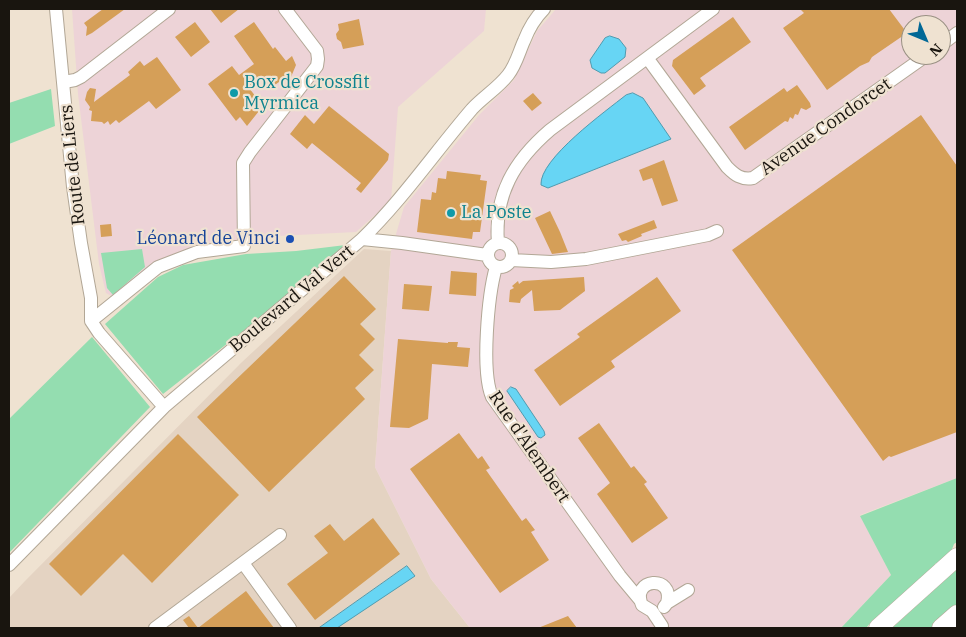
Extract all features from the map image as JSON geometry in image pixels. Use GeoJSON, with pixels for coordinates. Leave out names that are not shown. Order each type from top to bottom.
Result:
{"type":"FeatureCollection","features":[{"type":"Feature","properties":{"kind":"highway"},"geometry":{"type":"LineString","coordinates":[[878,628],[957,557]]}},
{"type":"Feature","properties":{"kind":"highway"},"geometry":{"type":"LineString","coordinates":[[941,628],[957,614]]}},
{"type":"Feature","properties":{"kind":"street","name":"Route de Liers"},"geometry":{"type":"LineString","coordinates":[[56,9],[74,187],[81,243],[91,298],[92,320]]}},
{"type":"Feature","properties":{"kind":"street"},"geometry":{"type":"LineString","coordinates":[[64,82],[81,77],[169,9]]}},
{"type":"Feature","properties":{"kind":"street"},"geometry":{"type":"LineString","coordinates":[[164,407],[99,333],[92,320],[158,267],[197,252],[244,246],[243,164],[250,152],[317,66],[318,58],[312,44],[285,9]]}},
{"type":"Feature","properties":{"kind":"street","name":"Boulevard Val Vert"},"geometry":{"type":"LineString","coordinates":[[9,565],[164,407],[362,240],[415,181],[472,109],[509,74],[534,20],[544,9]]}},
{"type":"Feature","properties":{"kind":"street"},"geometry":{"type":"LineString","coordinates":[[498,243],[496,222],[504,189],[518,164],[532,146],[550,130],[713,9]]}},
{"type":"Feature","properties":{"kind":"street","name":"Avenue Condorcet"},"geometry":{"type":"LineString","coordinates":[[648,59],[727,167],[738,178],[748,179],[753,178],[804,143],[913,65]]}},
{"type":"Feature","properties":{"kind":"street"},"geometry":{"type":"LineString","coordinates":[[511,260],[550,262],[586,259],[708,235],[717,231]]}},
{"type":"Feature","properties":{"kind":"street"},"geometry":{"type":"LineString","coordinates":[[362,240],[395,242],[487,255]]}},
{"type":"Feature","properties":{"kind":"street"},"geometry":{"type":"LineString","coordinates":[[498,243],[509,247],[512,254],[511,260],[504,267],[496,267],[490,263],[487,255],[489,249],[498,243]]}},
{"type":"Feature","properties":{"kind":"street","name":"Rue d'Alembert"},"geometry":{"type":"LineString","coordinates":[[496,267],[492,283],[486,362],[488,389],[492,397],[620,576],[646,608],[661,607],[688,590],[666,589],[655,582],[643,588],[624,580]]}},
{"type":"Feature","properties":{"kind":"street"},"geometry":{"type":"LineString","coordinates":[[156,628],[280,535]]}},
{"type":"Feature","properties":{"kind":"street"},"geometry":{"type":"LineString","coordinates":[[243,563],[290,628]]}},
{"type":"Feature","properties":{"kind":"street"},"geometry":{"type":"LineString","coordinates":[[640,600],[640,592],[643,588]]}},
{"type":"Feature","properties":{"kind":"street"},"geometry":{"type":"LineString","coordinates":[[662,627],[661,607],[668,598],[666,589]]}},
{"type":"Feature","properties":{"kind":"shaded area"},"geometry":{"type":"Polygon","coordinates":[[[72,9],[486,9],[484,31],[398,107],[391,201],[356,232],[258,237],[232,241],[168,257],[113,297],[106,293],[99,264],[78,94],[72,9]]]}},
{"type":"Feature","properties":{"kind":"shaded area"},"geometry":{"type":"Polygon","coordinates":[[[556,9],[957,9],[957,478],[860,515],[891,575],[841,628],[470,628],[431,579],[375,467],[391,251],[404,207],[479,115],[514,80],[537,31],[556,9]]]}},
{"type":"Feature","properties":{"kind":"shaded area"},"geometry":{"type":"Polygon","coordinates":[[[364,249],[391,251],[375,467],[431,579],[470,628],[9,628],[9,598],[242,362],[364,249]]]}},
{"type":"Feature","properties":{"kind":"green space"},"geometry":{"type":"Polygon","coordinates":[[[51,89],[55,126],[9,144],[9,103],[51,89]]]}},
{"type":"Feature","properties":{"kind":"green space"},"geometry":{"type":"Polygon","coordinates":[[[354,244],[163,394],[105,324],[158,277],[183,265],[246,254],[296,251],[354,244]]]}},
{"type":"Feature","properties":{"kind":"green space"},"geometry":{"type":"Polygon","coordinates":[[[142,249],[145,267],[113,295],[107,288],[101,253],[142,249]]]}},
{"type":"Feature","properties":{"kind":"green space"},"geometry":{"type":"Polygon","coordinates":[[[92,337],[150,407],[9,553],[9,419],[92,337]]]}},
{"type":"Feature","properties":{"kind":"green space"},"geometry":{"type":"Polygon","coordinates":[[[957,478],[957,542],[954,544],[947,562],[936,563],[925,578],[873,620],[866,628],[841,628],[891,575],[860,516],[957,478]]]}},
{"type":"Feature","properties":{"kind":"green space"},"geometry":{"type":"Polygon","coordinates":[[[957,569],[957,607],[934,628],[892,628],[957,569]]]}},
{"type":"Feature","properties":{"kind":"water"},"geometry":{"type":"Polygon","coordinates":[[[610,36],[619,39],[626,48],[625,57],[605,73],[601,73],[592,68],[590,60],[605,38],[610,36]]]}},
{"type":"Feature","properties":{"kind":"water"},"geometry":{"type":"Polygon","coordinates":[[[633,93],[643,98],[671,139],[548,188],[541,185],[543,174],[551,162],[575,136],[626,95],[633,93]]]}},
{"type":"Feature","properties":{"kind":"water"},"geometry":{"type":"Polygon","coordinates":[[[511,387],[516,389],[544,431],[545,435],[541,438],[538,437],[507,391],[511,387]]]}},
{"type":"Feature","properties":{"kind":"water"},"geometry":{"type":"Polygon","coordinates":[[[407,566],[415,576],[337,628],[319,628],[407,566]]]}},
{"type":"Feature","properties":{"kind":"building"},"geometry":{"type":"Polygon","coordinates":[[[103,9],[125,9],[86,36],[87,27],[84,23],[103,9]]]}},
{"type":"Feature","properties":{"kind":"building"},"geometry":{"type":"Polygon","coordinates":[[[210,9],[239,9],[221,23],[210,9]]]}},
{"type":"Feature","properties":{"kind":"building"},"geometry":{"type":"Polygon","coordinates":[[[800,9],[889,9],[901,25],[901,37],[872,57],[869,62],[860,66],[827,90],[783,28],[804,13],[800,9]]]}},
{"type":"Feature","properties":{"kind":"building"},"geometry":{"type":"Polygon","coordinates":[[[733,17],[751,42],[700,78],[706,86],[694,95],[672,66],[673,60],[733,17]]]}},
{"type":"Feature","properties":{"kind":"building"},"geometry":{"type":"Polygon","coordinates":[[[359,19],[364,45],[343,49],[336,34],[339,30],[338,24],[359,19]]]}},
{"type":"Feature","properties":{"kind":"building"},"geometry":{"type":"Polygon","coordinates":[[[195,22],[210,42],[191,57],[175,37],[195,22]]]}},
{"type":"Feature","properties":{"kind":"building"},"geometry":{"type":"Polygon","coordinates":[[[254,22],[273,49],[275,47],[286,61],[292,56],[296,65],[291,77],[289,75],[269,89],[261,79],[249,88],[260,102],[255,106],[259,111],[247,126],[240,117],[236,121],[208,84],[232,66],[239,75],[254,64],[234,36],[254,22]]]}},
{"type":"Feature","properties":{"kind":"building"},"geometry":{"type":"Polygon","coordinates":[[[157,57],[181,90],[156,109],[149,101],[119,123],[116,120],[110,125],[108,121],[104,124],[91,121],[92,111],[89,110],[90,107],[85,100],[90,88],[96,89],[94,102],[130,75],[128,72],[140,61],[144,66],[157,57]]]}},
{"type":"Feature","properties":{"kind":"building"},"geometry":{"type":"Polygon","coordinates":[[[797,85],[811,107],[806,110],[801,108],[798,115],[795,114],[793,119],[790,117],[788,122],[785,121],[745,150],[729,127],[784,88],[787,92],[797,85]]]}},
{"type":"Feature","properties":{"kind":"building"},"geometry":{"type":"Polygon","coordinates":[[[533,93],[542,103],[532,111],[523,101],[533,93]]]}},
{"type":"Feature","properties":{"kind":"building"},"geometry":{"type":"Polygon","coordinates":[[[329,106],[389,154],[388,160],[361,193],[356,189],[361,183],[312,143],[307,149],[290,134],[305,115],[314,124],[329,106]]]}},
{"type":"Feature","properties":{"kind":"building"},"geometry":{"type":"Polygon","coordinates":[[[921,115],[957,166],[957,432],[891,457],[889,456],[883,461],[732,250],[921,115]]]}},
{"type":"Feature","properties":{"kind":"building"},"geometry":{"type":"Polygon","coordinates":[[[664,160],[678,201],[662,206],[652,178],[643,181],[639,170],[664,160]]]}},
{"type":"Feature","properties":{"kind":"building","name":"La Poste"},"geometry":{"type":"Polygon","coordinates":[[[447,171],[481,175],[480,180],[487,181],[480,232],[473,232],[472,239],[417,232],[421,199],[431,200],[432,192],[436,193],[438,178],[446,179],[447,171]]]}},
{"type":"Feature","properties":{"kind":"building"},"geometry":{"type":"Polygon","coordinates":[[[550,211],[568,252],[552,254],[535,218],[550,211]]]}},
{"type":"Feature","properties":{"kind":"building"},"geometry":{"type":"Polygon","coordinates":[[[654,220],[657,228],[641,234],[642,236],[628,242],[626,240],[622,241],[618,234],[654,220]]]}},
{"type":"Feature","properties":{"kind":"building"},"geometry":{"type":"Polygon","coordinates":[[[111,224],[112,236],[101,237],[100,225],[111,224]]]}},
{"type":"Feature","properties":{"kind":"building"},"geometry":{"type":"Polygon","coordinates":[[[451,271],[477,273],[476,296],[449,294],[451,271]]]}},
{"type":"Feature","properties":{"kind":"building"},"geometry":{"type":"Polygon","coordinates":[[[344,276],[376,309],[360,324],[375,339],[359,355],[374,370],[355,388],[365,399],[269,492],[197,417],[344,276]]]}},
{"type":"Feature","properties":{"kind":"building"},"geometry":{"type":"Polygon","coordinates":[[[584,277],[585,291],[560,310],[534,311],[532,290],[521,299],[520,303],[509,302],[510,290],[514,288],[512,286],[518,281],[519,284],[523,281],[584,277]]]}},
{"type":"Feature","properties":{"kind":"building"},"geometry":{"type":"Polygon","coordinates":[[[657,277],[681,311],[611,361],[615,367],[560,406],[534,370],[580,337],[577,334],[657,277]]]}},
{"type":"Feature","properties":{"kind":"building"},"geometry":{"type":"Polygon","coordinates":[[[404,284],[432,286],[429,311],[402,309],[404,284]]]}},
{"type":"Feature","properties":{"kind":"building"},"geometry":{"type":"Polygon","coordinates":[[[398,339],[458,342],[457,347],[470,348],[468,367],[432,364],[428,419],[409,428],[390,427],[398,339]]]}},
{"type":"Feature","properties":{"kind":"building"},"geometry":{"type":"Polygon","coordinates":[[[599,423],[631,468],[634,466],[647,482],[644,484],[668,518],[632,543],[597,494],[610,483],[578,438],[599,423]]]}},
{"type":"Feature","properties":{"kind":"building"},"geometry":{"type":"Polygon","coordinates":[[[459,433],[478,459],[482,456],[490,468],[486,470],[522,521],[526,518],[535,530],[531,532],[549,560],[500,593],[410,469],[459,433]]]}},
{"type":"Feature","properties":{"kind":"building"},"geometry":{"type":"Polygon","coordinates":[[[178,434],[239,495],[152,583],[123,554],[81,596],[49,564],[178,434]]]}},
{"type":"Feature","properties":{"kind":"building"},"geometry":{"type":"Polygon","coordinates":[[[373,518],[400,554],[315,620],[287,584],[328,553],[314,536],[330,524],[344,541],[373,518]]]}},
{"type":"Feature","properties":{"kind":"building"},"geometry":{"type":"Polygon","coordinates":[[[246,591],[274,628],[198,628],[246,591]]]}},
{"type":"Feature","properties":{"kind":"building"},"geometry":{"type":"Polygon","coordinates":[[[189,616],[198,628],[189,628],[183,620],[189,616]]]}},
{"type":"Feature","properties":{"kind":"building"},"geometry":{"type":"Polygon","coordinates":[[[568,616],[577,628],[538,628],[568,616]]]}},
{"type":"Feature","properties":{"kind":"place","name":"Box de Crossfit Myrmica"},"geometry":{"type":"Point","coordinates":[234,93]}},
{"type":"Feature","properties":{"kind":"place","name":"La Poste"},"geometry":{"type":"Point","coordinates":[451,213]}},
{"type":"Feature","properties":{"kind":"place","name":"Léonard de Vinci"},"geometry":{"type":"Point","coordinates":[290,239]}}]}
